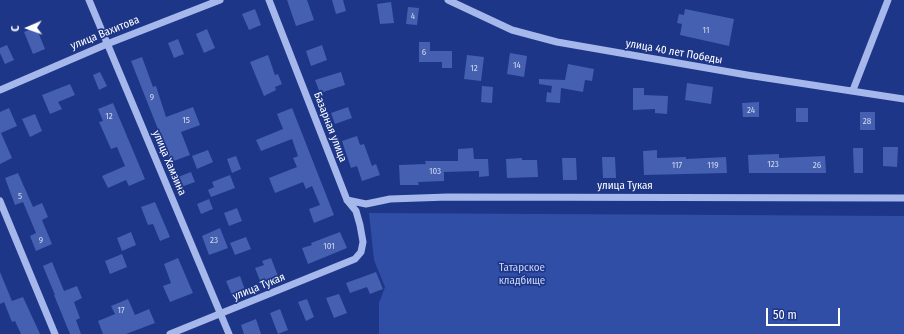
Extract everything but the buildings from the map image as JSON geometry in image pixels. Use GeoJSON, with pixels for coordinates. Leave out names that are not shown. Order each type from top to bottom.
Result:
{"type":"FeatureCollection","features":[{"type":"Feature","properties":{"kind":"street","name":"улица Хамзина"},"geometry":{"type":"LineString","coordinates":[[89,0],[229,334]]}},
{"type":"Feature","properties":{"kind":"street","name":"улица Вахитова"},"geometry":{"type":"LineString","coordinates":[[0,90],[107,44],[220,0]]}},
{"type":"Feature","properties":{"kind":"street","name":"Базарная улица"},"geometry":{"type":"LineString","coordinates":[[269,0],[347,200],[356,211],[363,242],[361,252],[355,259]]}},
{"type":"Feature","properties":{"kind":"street","name":"улица 40 лет Победы"},"geometry":{"type":"LineString","coordinates":[[448,0],[512,30],[557,42],[747,76],[853,90],[904,99]]}},
{"type":"Feature","properties":{"kind":"street"},"geometry":{"type":"LineString","coordinates":[[853,90],[888,0]]}},
{"type":"Feature","properties":{"kind":"street","name":"улица Тукая"},"geometry":{"type":"LineString","coordinates":[[347,200],[366,204],[390,199],[448,197],[904,198]]}},
{"type":"Feature","properties":{"kind":"street"},"geometry":{"type":"LineString","coordinates":[[0,201],[55,334]]}},
{"type":"Feature","properties":{"kind":"street","name":"улица Тукая"},"geometry":{"type":"LineString","coordinates":[[170,334],[355,259]]}},
{"type":"Feature","properties":{"kind":"green space","name":"Татарское кладбище"},"geometry":{"type":"Polygon","coordinates":[[[369,213],[904,216],[904,334],[379,334],[379,303],[385,287],[374,260],[369,213]]]}}]}
